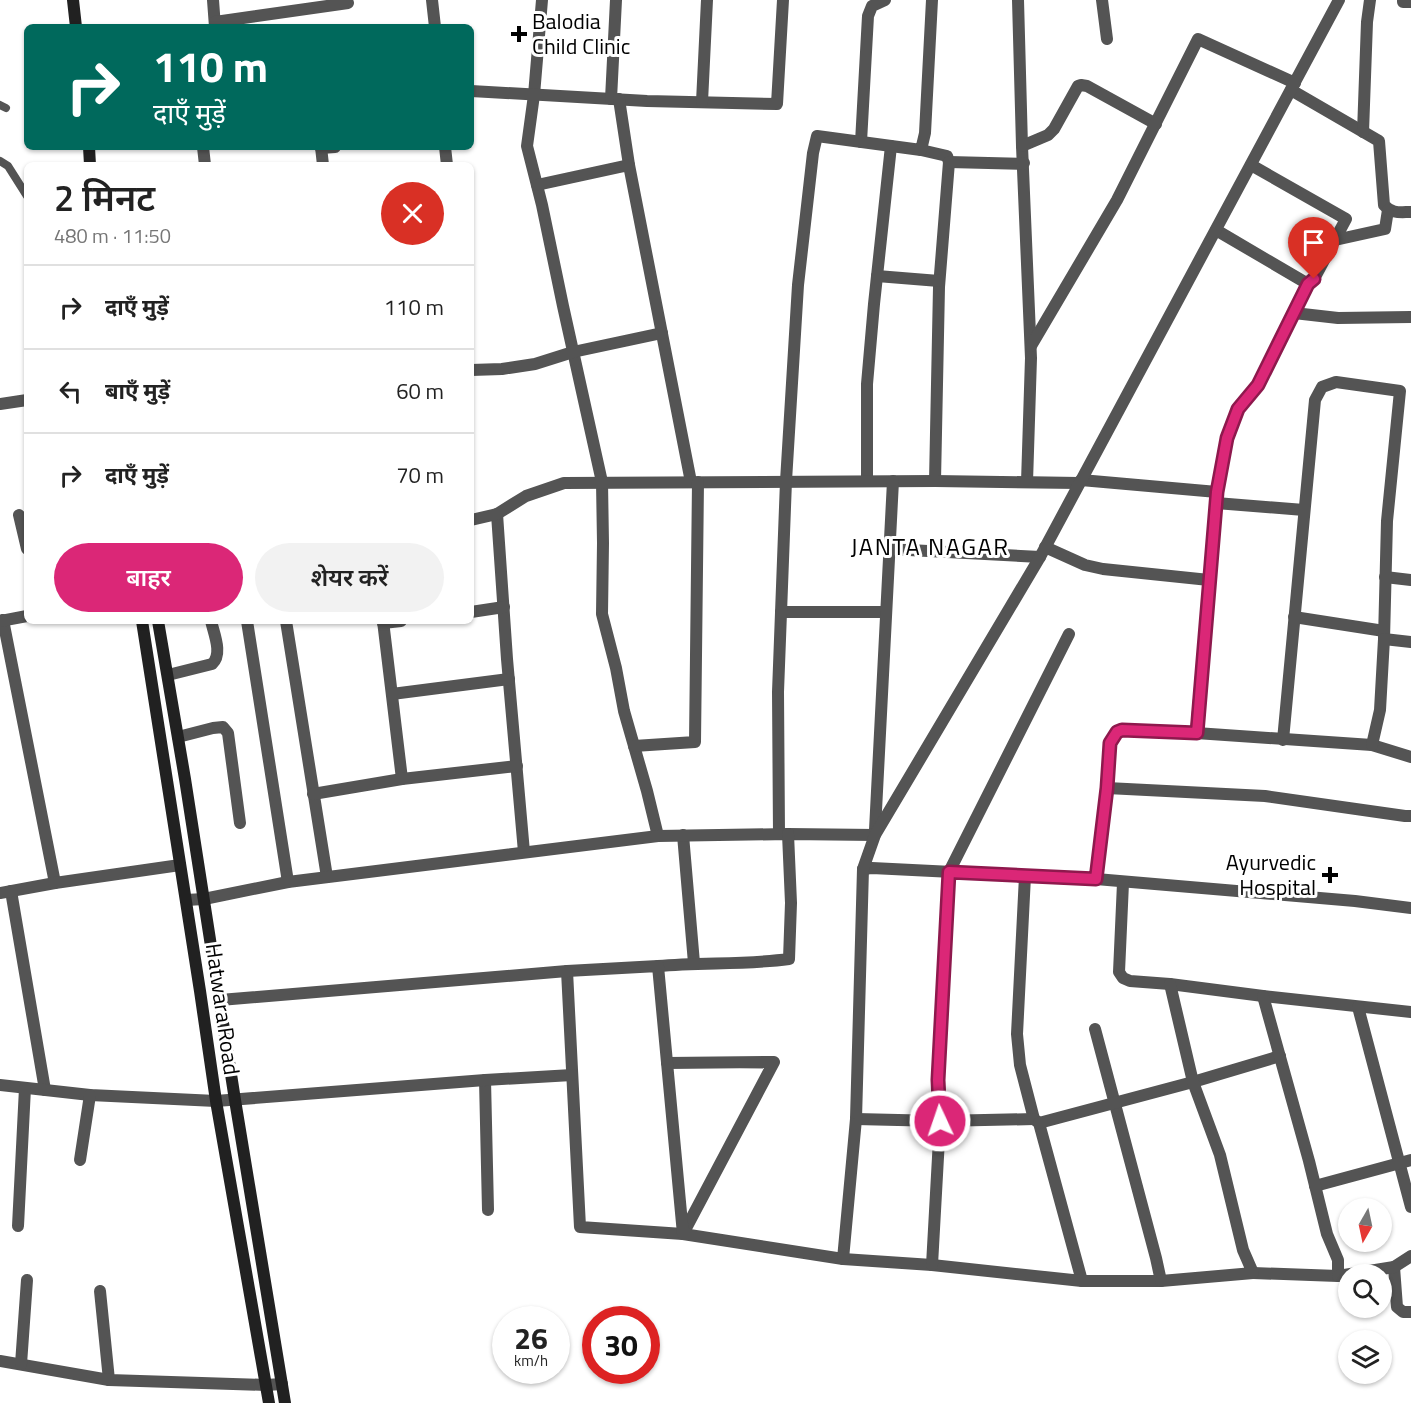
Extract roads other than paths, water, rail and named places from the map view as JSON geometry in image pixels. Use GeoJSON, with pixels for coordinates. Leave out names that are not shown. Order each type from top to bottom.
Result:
{"type":"FeatureCollection","features":[{"type":"Feature","properties":{"kind":"street"},"geometry":{"type":"LineString","coordinates":[[73,0],[76,24]]}},
{"type":"Feature","properties":{"kind":"street"},"geometry":{"type":"LineString","coordinates":[[213,0],[215,24],[348,3]]}},
{"type":"Feature","properties":{"kind":"street"},"geometry":{"type":"LineString","coordinates":[[432,0],[435,24]]}},
{"type":"Feature","properties":{"kind":"street"},"geometry":{"type":"LineString","coordinates":[[542,0],[527,146],[602,482],[602,614],[624,711],[658,836]]}},
{"type":"Feature","properties":{"kind":"street"},"geometry":{"type":"LineString","coordinates":[[615,0],[615,99],[662,333],[695,482],[695,742],[634,746]]}},
{"type":"Feature","properties":{"kind":"street"},"geometry":{"type":"LineString","coordinates":[[702,102],[707,0]]}},
{"type":"Feature","properties":{"kind":"street"},"geometry":{"type":"LineString","coordinates":[[474,91],[615,99],[777,104],[783,0]]}},
{"type":"Feature","properties":{"kind":"street"},"geometry":{"type":"LineString","coordinates":[[861,142],[868,16],[872,6],[885,0]]}},
{"type":"Feature","properties":{"kind":"street"},"geometry":{"type":"LineString","coordinates":[[921,150],[925,133],[932,0]]}},
{"type":"Feature","properties":{"kind":"street"},"geometry":{"type":"LineString","coordinates":[[1018,0],[1031,347],[1027,482]]}},
{"type":"Feature","properties":{"kind":"street"},"geometry":{"type":"LineString","coordinates":[[1102,0],[1107,39]]}},
{"type":"Feature","properties":{"kind":"street"},"geometry":{"type":"LineString","coordinates":[[843,1259],[856,1119],[863,869],[875,835],[1043,552],[1339,0]]}},
{"type":"Feature","properties":{"kind":"street"},"geometry":{"type":"LineString","coordinates":[[1364,132],[1366,22],[1370,0]]}},
{"type":"Feature","properties":{"kind":"street"},"geometry":{"type":"LineString","coordinates":[[1403,0],[1403,2],[1411,2]]}},
{"type":"Feature","properties":{"kind":"street"},"geometry":{"type":"LineString","coordinates":[[1031,347],[1117,200],[1198,39],[1293,86],[1379,141],[1384,205],[1393,212],[1411,212]]}},
{"type":"Feature","properties":{"kind":"street"},"geometry":{"type":"LineString","coordinates":[[1022,146],[1047,135],[1054,129],[1078,86],[1081,85],[1087,86],[1156,124]]}},
{"type":"Feature","properties":{"kind":"street"},"geometry":{"type":"LineString","coordinates":[[220,1000],[567,970],[694,963],[762,963],[789,959],[791,903],[784,834],[778,692],[786,481],[798,285],[813,153],[817,136],[921,150],[947,156],[949,162],[939,281],[935,481]]}},
{"type":"Feature","properties":{"kind":"street"},"geometry":{"type":"LineString","coordinates":[[867,481],[867,384],[891,146]]}},
{"type":"Feature","properties":{"kind":"street"},"geometry":{"type":"LineString","coordinates":[[949,162],[1023,164]]}},
{"type":"Feature","properties":{"kind":"street"},"geometry":{"type":"LineString","coordinates":[[537,185],[629,165]]}},
{"type":"Feature","properties":{"kind":"street"},"geometry":{"type":"LineString","coordinates":[[1197,733],[1216,498],[1227,438],[1238,409],[1258,385],[1308,284],[1314,279],[1346,219],[1251,165]]}},
{"type":"Feature","properties":{"kind":"street"},"geometry":{"type":"LineString","coordinates":[[1335,240],[1384,229],[1389,210]]}},
{"type":"Feature","properties":{"kind":"street"},"geometry":{"type":"LineString","coordinates":[[1216,230],[1308,284]]}},
{"type":"Feature","properties":{"kind":"street"},"geometry":{"type":"LineString","coordinates":[[877,276],[939,281]]}},
{"type":"Feature","properties":{"kind":"street"},"geometry":{"type":"LineString","coordinates":[[1294,313],[1338,318],[1411,317]]}},
{"type":"Feature","properties":{"kind":"street"},"geometry":{"type":"LineString","coordinates":[[474,370],[535,364],[573,352],[662,333]]}},
{"type":"Feature","properties":{"kind":"street"},"geometry":{"type":"LineString","coordinates":[[1283,740],[1315,400],[1322,387],[1336,382],[1405,390],[1387,521],[1380,710],[1372,746]]}},
{"type":"Feature","properties":{"kind":"street"},"geometry":{"type":"LineString","coordinates":[[0,404],[24,400]]}},
{"type":"Feature","properties":{"kind":"street"},"geometry":{"type":"LineString","coordinates":[[875,835],[893,481]]}},
{"type":"Feature","properties":{"kind":"street"},"geometry":{"type":"LineString","coordinates":[[474,518],[497,514],[526,496],[564,483],[602,482],[1080,481],[1304,510]]}},
{"type":"Feature","properties":{"kind":"street"},"geometry":{"type":"LineString","coordinates":[[497,514],[524,852]]}},
{"type":"Feature","properties":{"kind":"street"},"geometry":{"type":"LineString","coordinates":[[19,515],[24,536]]}},
{"type":"Feature","properties":{"kind":"street"},"geometry":{"type":"LineString","coordinates":[[890,549],[1043,552],[1103,569],[1209,580]]}},
{"type":"Feature","properties":{"kind":"street"},"geometry":{"type":"LineString","coordinates":[[1385,577],[1411,580]]}},
{"type":"Feature","properties":{"kind":"street"},"geometry":{"type":"LineString","coordinates":[[474,612],[504,607]]}},
{"type":"Feature","properties":{"kind":"street"},"geometry":{"type":"LineString","coordinates":[[781,612],[886,612]]}},
{"type":"Feature","properties":{"kind":"street"},"geometry":{"type":"LineString","coordinates":[[24,616],[2,620],[55,883]]}},
{"type":"Feature","properties":{"kind":"street"},"geometry":{"type":"LineString","coordinates":[[1294,617],[1411,642]]}},
{"type":"Feature","properties":{"kind":"street","name":"Hatwara Road"},"geometry":{"type":"LineString","coordinates":[[142,624],[216,1101],[269,1403]]}},
{"type":"Feature","properties":{"kind":"street"},"geometry":{"type":"LineString","coordinates":[[160,624],[285,1403]]}},
{"type":"Feature","properties":{"kind":"street"},"geometry":{"type":"LineString","coordinates":[[168,675],[212,664],[215,661],[218,653],[212,624]]}},
{"type":"Feature","properties":{"kind":"street"},"geometry":{"type":"LineString","coordinates":[[247,624],[288,882]]}},
{"type":"Feature","properties":{"kind":"street"},"geometry":{"type":"LineString","coordinates":[[286,624],[327,877]]}},
{"type":"Feature","properties":{"kind":"street"},"geometry":{"type":"LineString","coordinates":[[383,624],[402,779]]}},
{"type":"Feature","properties":{"kind":"street"},"geometry":{"type":"LineString","coordinates":[[932,1264],[940,1121],[938,1080],[949,872],[1069,634]]}},
{"type":"Feature","properties":{"kind":"street"},"geometry":{"type":"LineString","coordinates":[[392,694],[509,679]]}},
{"type":"Feature","properties":{"kind":"street"},"geometry":{"type":"LineString","coordinates":[[178,737],[213,728],[224,727],[226,729],[240,823]]}},
{"type":"Feature","properties":{"kind":"street"},"geometry":{"type":"LineString","coordinates":[[1096,879],[1110,743],[1117,732],[1122,730],[1372,746],[1411,757]]}},
{"type":"Feature","properties":{"kind":"street"},"geometry":{"type":"LineString","coordinates":[[313,794],[402,779],[517,766]]}},
{"type":"Feature","properties":{"kind":"street"},"geometry":{"type":"LineString","coordinates":[[1107,788],[1265,796],[1411,816]]}},
{"type":"Feature","properties":{"kind":"street"},"geometry":{"type":"LineString","coordinates":[[683,835],[694,963]]}},
{"type":"Feature","properties":{"kind":"street"},"geometry":{"type":"LineString","coordinates":[[186,900],[204,899],[288,882],[658,836],[875,835]]}},
{"type":"Feature","properties":{"kind":"street"},"geometry":{"type":"LineString","coordinates":[[45,1090],[5,892],[180,865]]}},
{"type":"Feature","properties":{"kind":"street"},"geometry":{"type":"LineString","coordinates":[[863,869],[1096,879],[1355,901],[1411,908]]}},
{"type":"Feature","properties":{"kind":"street"},"geometry":{"type":"LineString","coordinates":[[1025,876],[1017,1034],[1020,1065],[1082,1281]]}},
{"type":"Feature","properties":{"kind":"street"},"geometry":{"type":"LineString","coordinates":[[1124,882],[1119,972],[1123,978],[1130,981],[1411,1012]]}},
{"type":"Feature","properties":{"kind":"street"},"geometry":{"type":"LineString","coordinates":[[658,966],[683,1234]]}},
{"type":"Feature","properties":{"kind":"street"},"geometry":{"type":"LineString","coordinates":[[567,970],[580,1227],[683,1234],[843,1259],[932,1264],[1082,1281],[1161,1281],[1253,1273],[1338,1276]]}},
{"type":"Feature","properties":{"kind":"street"},"geometry":{"type":"LineString","coordinates":[[1170,984],[1193,1082],[1220,1155],[1243,1250],[1253,1273]]}},
{"type":"Feature","properties":{"kind":"street"},"geometry":{"type":"LineString","coordinates":[[1263,996],[1327,1234],[1338,1264]]}},
{"type":"Feature","properties":{"kind":"street"},"geometry":{"type":"LineString","coordinates":[[1358,1007],[1405,1161],[1411,1208]]}},
{"type":"Feature","properties":{"kind":"street"},"geometry":{"type":"LineString","coordinates":[[1095,1029],[1161,1281]]}},
{"type":"Feature","properties":{"kind":"street"},"geometry":{"type":"LineString","coordinates":[[856,1119],[1036,1121],[1193,1082],[1280,1056]]}},
{"type":"Feature","properties":{"kind":"street"},"geometry":{"type":"LineString","coordinates":[[667,1063],[774,1062],[683,1234]]}},
{"type":"Feature","properties":{"kind":"street"},"geometry":{"type":"LineString","coordinates":[[0,1085],[90,1095],[216,1101],[572,1075]]}},
{"type":"Feature","properties":{"kind":"street"},"geometry":{"type":"LineString","coordinates":[[485,1080],[488,1210]]}},
{"type":"Feature","properties":{"kind":"street"},"geometry":{"type":"LineString","coordinates":[[18,1226],[25,1088]]}},
{"type":"Feature","properties":{"kind":"street"},"geometry":{"type":"LineString","coordinates":[[80,1160],[90,1095]]}},
{"type":"Feature","properties":{"kind":"street"},"geometry":{"type":"LineString","coordinates":[[1315,1186],[1405,1161]]}},
{"type":"Feature","properties":{"kind":"street"},"geometry":{"type":"LineString","coordinates":[[1411,1256],[1394,1268],[1397,1307],[1403,1312],[1411,1312]]}},
{"type":"Feature","properties":{"kind":"street"},"geometry":{"type":"LineString","coordinates":[[21,1364],[27,1280]]}},
{"type":"Feature","properties":{"kind":"street"},"geometry":{"type":"LineString","coordinates":[[100,1291],[109,1380]]}},
{"type":"Feature","properties":{"kind":"street"},"geometry":{"type":"LineString","coordinates":[[0,1360],[109,1380],[282,1384]]}},
{"type":"Feature","properties":{"kind":"lane"},"geometry":{"type":"LineString","coordinates":[[0,161],[8,166],[24,191]]}},
{"type":"Feature","properties":{"kind":"place","name":"Balodia Child Clinic"},"geometry":{"type":"Point","coordinates":[519,34]}},
{"type":"Feature","properties":{"kind":"place","name":"Ayurvedic Hospital"},"geometry":{"type":"Point","coordinates":[1330,875]}},
{"type":"Feature","properties":{"kind":"district","name":"JANTA NAGAR"},"geometry":{"type":"Point","coordinates":[930,546]}}]}
